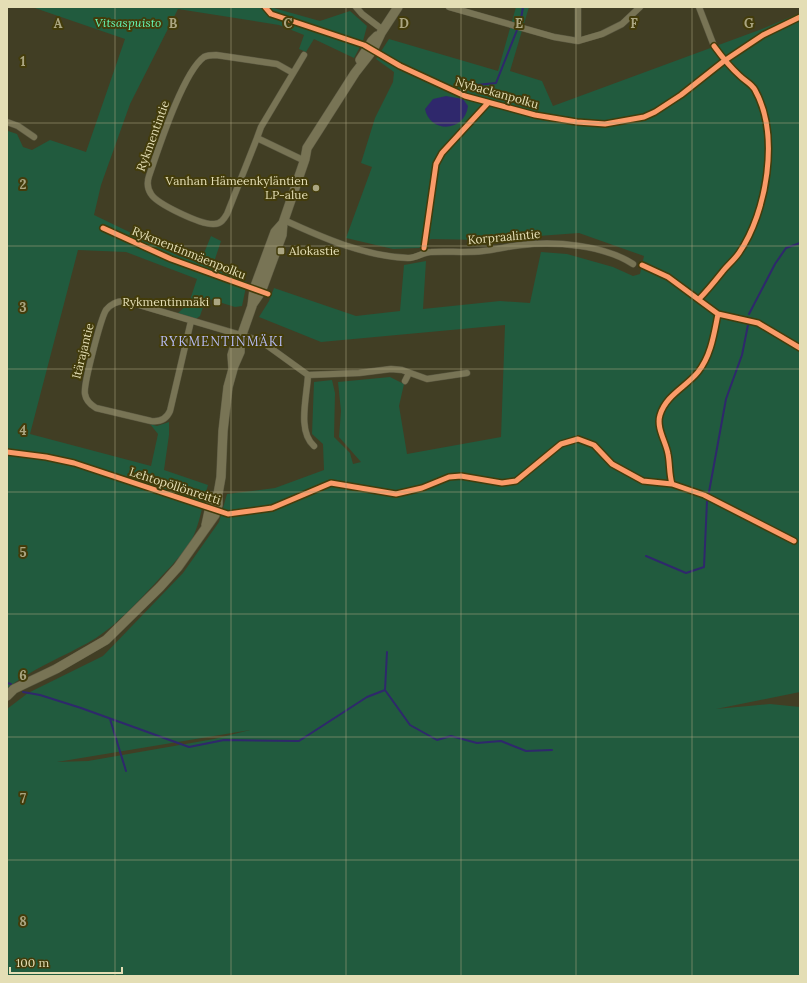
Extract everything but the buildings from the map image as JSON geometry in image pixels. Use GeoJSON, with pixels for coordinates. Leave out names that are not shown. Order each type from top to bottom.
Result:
{"type":"FeatureCollection","features":[{"type":"Feature","properties":{"kind":"street"},"geometry":{"type":"LineString","coordinates":[[356,7],[382,31]]}},
{"type":"Feature","properties":{"kind":"street"},"geometry":{"type":"LineString","coordinates":[[7,696],[14,689],[56,669],[106,640],[160,587],[183,561],[206,530],[217,510],[221,477],[225,410],[232,369],[240,352],[241,338],[252,306],[261,292],[283,231],[284,222],[305,160],[307,148],[355,74],[358,63],[368,47],[382,31],[398,7]]}},
{"type":"Feature","properties":{"kind":"street"},"geometry":{"type":"LineString","coordinates":[[449,7],[554,37],[578,41],[602,34],[622,24],[640,7]]}},
{"type":"Feature","properties":{"kind":"street"},"geometry":{"type":"LineString","coordinates":[[578,7],[578,41]]}},
{"type":"Feature","properties":{"kind":"street"},"geometry":{"type":"LineString","coordinates":[[698,7],[714,46]]}},
{"type":"Feature","properties":{"kind":"street","name":"Rykmentintie"},"geometry":{"type":"LineString","coordinates":[[257,138],[227,214],[224,220],[220,222],[208,224],[164,205],[156,200],[148,190],[149,176],[181,92],[196,66],[204,57],[208,55],[216,55],[277,64],[293,73]]}},
{"type":"Feature","properties":{"kind":"street"},"geometry":{"type":"LineString","coordinates":[[304,55],[261,127],[257,138],[305,160]]}},
{"type":"Feature","properties":{"kind":"street"},"geometry":{"type":"LineString","coordinates":[[7,122],[18,126],[34,137]]}},
{"type":"Feature","properties":{"kind":"street","name":"Korpraalintie"},"geometry":{"type":"LineString","coordinates":[[284,222],[350,248],[380,254],[415,258],[431,252],[482,251],[521,245],[560,244],[605,252],[624,258],[633,264]]}},
{"type":"Feature","properties":{"kind":"street","name":"Itärajantie"},"geometry":{"type":"LineString","coordinates":[[191,321],[170,411],[166,417],[160,421],[151,421],[96,408],[90,404],[85,396],[85,384],[102,319],[109,307],[118,302],[128,302],[191,321],[241,338]]}},
{"type":"Feature","properties":{"kind":"street"},"geometry":{"type":"LineString","coordinates":[[241,338],[261,342],[308,375],[359,373],[391,369],[402,370],[427,379],[466,373]]}},
{"type":"Feature","properties":{"kind":"street"},"geometry":{"type":"LineString","coordinates":[[405,381],[409,373]]}},
{"type":"Feature","properties":{"kind":"street"},"geometry":{"type":"LineString","coordinates":[[308,375],[303,426],[306,435],[314,446]]}},
{"type":"Feature","properties":{"kind":"green space","name":"Vitsaspuisto"},"geometry":{"type":"Polygon","coordinates":[[[32,7],[270,7],[320,21],[350,11],[367,26],[363,41],[354,58],[314,39],[306,52],[299,49],[304,35],[279,25],[178,9],[130,104],[101,185],[94,215],[179,256],[200,263],[211,236],[221,241],[212,268],[247,282],[242,306],[235,307],[206,298],[200,316],[196,319],[178,313],[189,303],[197,279],[126,252],[78,250],[30,434],[151,466],[158,434],[150,424],[157,426],[169,422],[169,435],[164,470],[208,485],[199,522],[189,546],[185,551],[134,606],[112,626],[91,641],[25,676],[7,689],[7,134],[8,131],[17,134],[23,147],[32,150],[50,140],[86,152],[125,39],[32,7]]]}},
{"type":"Feature","properties":{"kind":"green space"},"geometry":{"type":"Polygon","coordinates":[[[516,7],[529,7],[510,71],[542,81],[553,106],[762,29],[800,13],[800,692],[716,709],[770,704],[800,707],[800,976],[7,976],[7,709],[28,693],[103,656],[183,573],[219,522],[227,494],[275,488],[324,470],[323,444],[312,434],[314,382],[332,380],[335,393],[334,437],[350,453],[353,464],[361,462],[339,437],[341,411],[338,382],[390,377],[404,384],[399,406],[407,454],[501,437],[505,325],[321,342],[259,317],[269,301],[274,288],[356,316],[400,311],[404,265],[426,261],[423,309],[500,301],[530,303],[541,252],[567,254],[613,267],[633,276],[640,274],[644,256],[579,233],[484,240],[431,239],[419,248],[393,249],[346,238],[372,167],[361,163],[375,118],[393,82],[394,72],[376,59],[389,39],[498,71],[516,7]],[[250,730],[57,762],[88,761],[214,739],[250,730]]]}},
{"type":"Feature","properties":{"kind":"shaded area"},"geometry":{"type":"Polygon","coordinates":[[[446,96],[463,99],[468,106],[461,121],[447,127],[433,123],[428,117],[425,109],[433,99],[446,96]]]}},
{"type":"Feature","properties":{"kind":"waterway"},"geometry":{"type":"LineString","coordinates":[[521,19],[523,7]]}},
{"type":"Feature","properties":{"kind":"waterway"},"geometry":{"type":"LineString","coordinates":[[466,86],[496,83],[517,30]]}},
{"type":"Feature","properties":{"kind":"waterway"},"geometry":{"type":"LineString","coordinates":[[749,314],[775,264],[786,248],[800,243]]}},
{"type":"Feature","properties":{"kind":"waterway"},"geometry":{"type":"LineString","coordinates":[[709,492],[726,399],[742,355],[748,325]]}},
{"type":"Feature","properties":{"kind":"waterway"},"geometry":{"type":"LineString","coordinates":[[646,556],[686,573],[704,567],[707,501]]}},
{"type":"Feature","properties":{"kind":"waterway"},"geometry":{"type":"LineString","coordinates":[[385,690],[387,652]]}},
{"type":"Feature","properties":{"kind":"waterway"},"geometry":{"type":"LineString","coordinates":[[7,683],[11,684]]}},
{"type":"Feature","properties":{"kind":"waterway"},"geometry":{"type":"LineString","coordinates":[[23,692],[40,695],[81,708],[189,747],[224,740],[299,741],[367,697],[385,690],[410,725],[437,740],[451,736],[477,743],[501,741],[526,751],[552,750]]}},
{"type":"Feature","properties":{"kind":"waterway"},"geometry":{"type":"LineString","coordinates":[[110,719],[126,771]]}},
{"type":"Feature","properties":{"kind":"cycle path","name":"Nybackanpolku"},"geometry":{"type":"LineString","coordinates":[[265,7],[271,14],[364,45],[400,66],[465,96],[535,115],[577,122],[605,124],[644,117],[655,112],[681,95],[724,61],[763,35],[800,17]]}},
{"type":"Feature","properties":{"kind":"cycle path"},"geometry":{"type":"LineString","coordinates":[[699,299],[737,256],[749,236],[757,217],[767,173],[767,129],[763,108],[752,86],[733,69],[714,46]]}},
{"type":"Feature","properties":{"kind":"cycle path","name":"Nybackanpolku"},"geometry":{"type":"LineString","coordinates":[[424,248],[436,164],[442,153],[488,103]]}},
{"type":"Feature","properties":{"kind":"cycle path","name":"Rykmentinmäenpolku"},"geometry":{"type":"LineString","coordinates":[[103,228],[171,259],[268,294]]}},
{"type":"Feature","properties":{"kind":"cycle path"},"geometry":{"type":"LineString","coordinates":[[642,265],[668,277],[718,314],[758,323],[800,348]]}},
{"type":"Feature","properties":{"kind":"cycle path"},"geometry":{"type":"LineString","coordinates":[[672,484],[667,449],[659,425],[660,415],[671,397],[693,377],[702,366],[709,352],[718,314]]}},
{"type":"Feature","properties":{"kind":"cycle path","name":"Lehtopöllönreitti"},"geometry":{"type":"LineString","coordinates":[[7,452],[46,457],[74,463],[228,514],[272,508],[331,483],[396,494],[422,488],[449,477],[461,476],[502,483],[516,481],[561,444],[578,439],[594,445],[612,464],[643,481],[672,484],[704,495],[794,541]]}},
{"type":"Feature","properties":{"kind":"place","name":"Vanhan Hämeenkyläntien LP-alue"},"geometry":{"type":"Point","coordinates":[316,188]}},
{"type":"Feature","properties":{"kind":"place","name":"Alokastie"},"geometry":{"type":"Point","coordinates":[281,251]}},
{"type":"Feature","properties":{"kind":"place","name":"Rykmentinmäki"},"geometry":{"type":"Point","coordinates":[217,302]}},
{"type":"Feature","properties":{"kind":"district","name":"RYKMENTINMÄKI"},"geometry":{"type":"Point","coordinates":[222,341]}}]}
